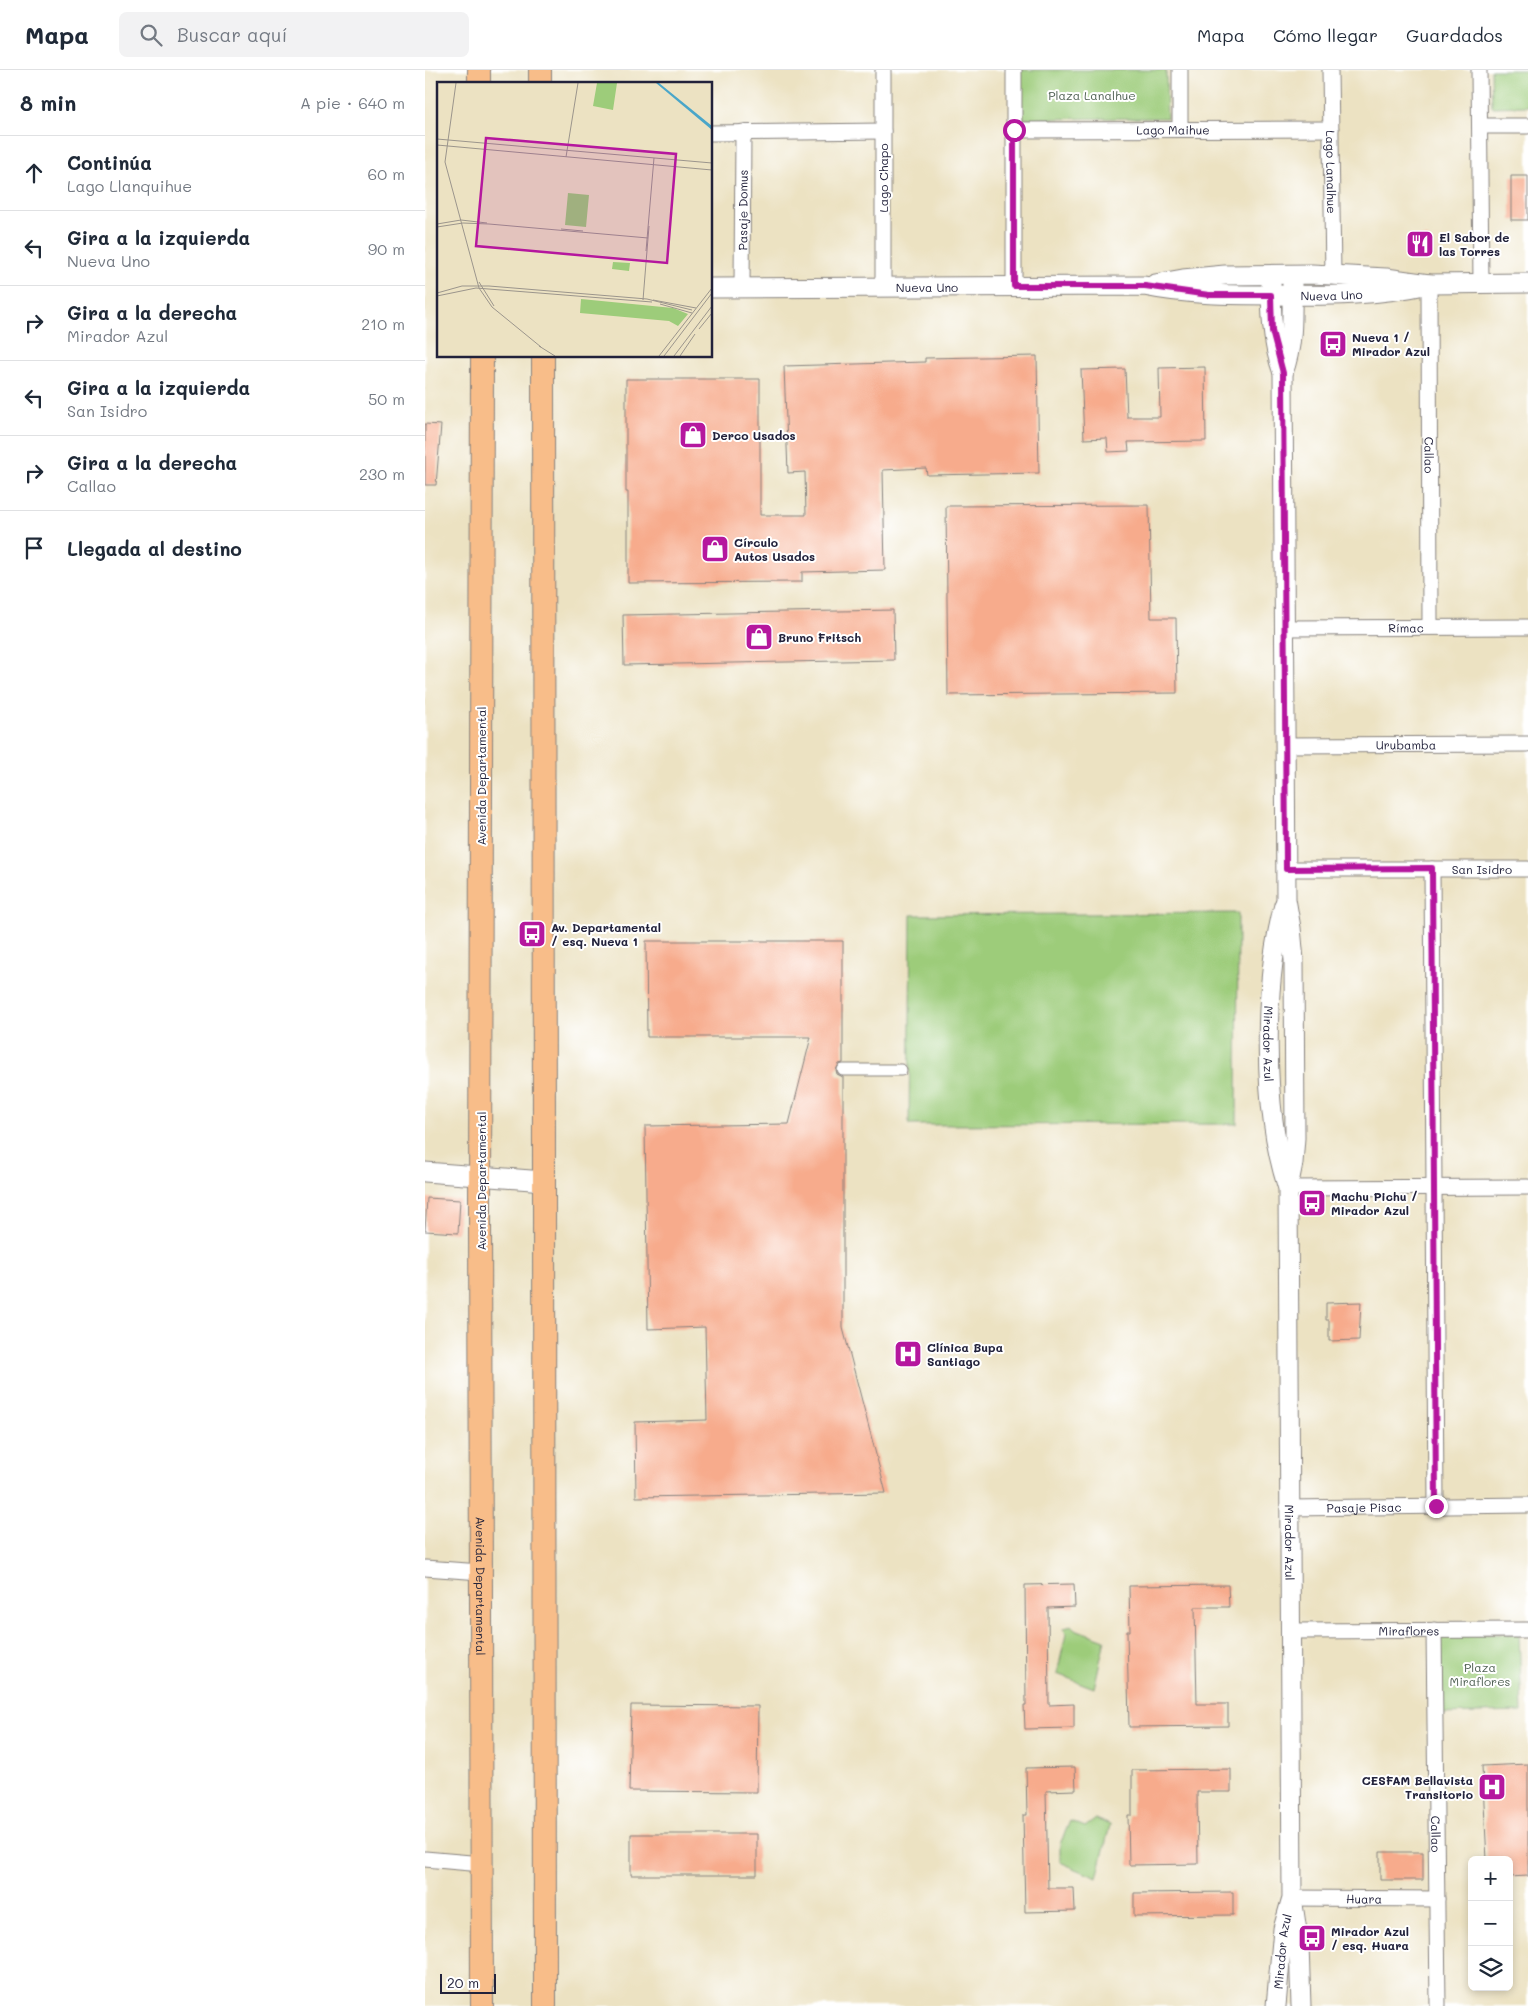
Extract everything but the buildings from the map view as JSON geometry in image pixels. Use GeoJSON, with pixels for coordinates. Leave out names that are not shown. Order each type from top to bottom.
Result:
{"type":"FeatureCollection","features":[{"type":"Feature","properties":{"kind":"main road","name":"Avenida Departamental"},"geometry":{"type":"LineString","coordinates":[[482,358],[482,2006]]}},
{"type":"Feature","properties":{"kind":"main road"},"geometry":{"type":"LineString","coordinates":[[543,358],[545,2006]]}},
{"type":"Feature","properties":{"kind":"street","name":"Lago Chapo"},"geometry":{"type":"LineString","coordinates":[[883,70],[883,287]]}},
{"type":"Feature","properties":{"kind":"street"},"geometry":{"type":"LineString","coordinates":[[1014,70],[1014,286]]}},
{"type":"Feature","properties":{"kind":"street"},"geometry":{"type":"LineString","coordinates":[[1180,70],[1180,129]]}},
{"type":"Feature","properties":{"kind":"street","name":"Lago Lanalhue"},"geometry":{"type":"LineString","coordinates":[[1331,70],[1333,275]]}},
{"type":"Feature","properties":{"kind":"street"},"geometry":{"type":"LineString","coordinates":[[1479,70],[1481,284]]}},
{"type":"Feature","properties":{"kind":"street"},"geometry":{"type":"LineString","coordinates":[[1480,126],[1528,126]]}},
{"type":"Feature","properties":{"kind":"street","name":"Lago Maihue"},"geometry":{"type":"LineString","coordinates":[[1014,130],[1331,129]]}},
{"type":"Feature","properties":{"kind":"street"},"geometry":{"type":"LineString","coordinates":[[713,133],[883,131]]}},
{"type":"Feature","properties":{"kind":"street","name":"Pasaje Domus"},"geometry":{"type":"LineString","coordinates":[[743,132],[743,288]]}},
{"type":"Feature","properties":{"kind":"street","name":"Nueva Uno"},"geometry":{"type":"LineString","coordinates":[[1145,286],[1203,277],[1271,275],[1333,275],[1386,278],[1429,284],[1528,283]]}},
{"type":"Feature","properties":{"kind":"street","name":"Mirador Azul"},"geometry":{"type":"LineString","coordinates":[[1271,275],[1272,331],[1283,373],[1286,899],[1294,960],[1295,1150],[1288,1188],[1290,1631],[1292,1898],[1299,1944],[1301,2006]]}},
{"type":"Feature","properties":{"kind":"street","name":"Mirador Azul"},"geometry":{"type":"LineString","coordinates":[[1283,373],[1290,349],[1292,333],[1292,275]]}},
{"type":"Feature","properties":{"kind":"street","name":"Nueva Uno"},"geometry":{"type":"LineString","coordinates":[[713,288],[1145,286],[1201,294],[1292,295],[1376,294],[1429,284]]}},
{"type":"Feature","properties":{"kind":"street","name":"Callao"},"geometry":{"type":"LineString","coordinates":[[1429,284],[1430,628]]}},
{"type":"Feature","properties":{"kind":"street","name":"Rímac"},"geometry":{"type":"LineString","coordinates":[[1284,628],[1528,627]]}},
{"type":"Feature","properties":{"kind":"street","name":"Urubamba"},"geometry":{"type":"LineString","coordinates":[[1285,745],[1528,744]]}},
{"type":"Feature","properties":{"kind":"street"},"geometry":{"type":"LineString","coordinates":[[1432,868],[1436,1506]]}},
{"type":"Feature","properties":{"kind":"street","name":"San Isidro"},"geometry":{"type":"LineString","coordinates":[[1286,869],[1528,868]]}},
{"type":"Feature","properties":{"kind":"street"},"geometry":{"type":"LineString","coordinates":[[843,1070],[901,1070]]}},
{"type":"Feature","properties":{"kind":"street"},"geometry":{"type":"LineString","coordinates":[[425,1172],[544,1180]]}},
{"type":"Feature","properties":{"kind":"street"},"geometry":{"type":"LineString","coordinates":[[1288,1188],[1528,1187]]}},
{"type":"Feature","properties":{"kind":"street","name":"Pasaje Pisac"},"geometry":{"type":"LineString","coordinates":[[1290,1508],[1528,1506]]}},
{"type":"Feature","properties":{"kind":"street"},"geometry":{"type":"LineString","coordinates":[[425,1568],[481,1572]]}},
{"type":"Feature","properties":{"kind":"street","name":"Callao"},"geometry":{"type":"LineString","coordinates":[[1434,1630],[1438,2006]]}},
{"type":"Feature","properties":{"kind":"street","name":"Miraflores"},"geometry":{"type":"LineString","coordinates":[[1290,1631],[1528,1630]]}},
{"type":"Feature","properties":{"kind":"street"},"geometry":{"type":"LineString","coordinates":[[425,1859],[482,1864]]}},
{"type":"Feature","properties":{"kind":"street","name":"Mirador Azul"},"geometry":{"type":"LineString","coordinates":[[1276,2006],[1283,1929],[1292,1898]]}},
{"type":"Feature","properties":{"kind":"street","name":"Huara"},"geometry":{"type":"LineString","coordinates":[[1292,1898],[1437,1899]]}},
{"type":"Feature","properties":{"kind":"green space","name":"Plaza Lanalhue"},"geometry":{"type":"Polygon","coordinates":[[[1018,70],[1166,70],[1167,118],[1019,119],[1018,70]]]}},
{"type":"Feature","properties":{"kind":"green space"},"geometry":{"type":"Polygon","coordinates":[[[1491,70],[1528,70],[1528,106],[1492,107],[1491,70]]]}},
{"type":"Feature","properties":{"kind":"green space"},"geometry":{"type":"Polygon","coordinates":[[[1238,913],[1237,1124],[909,1125],[911,915],[1238,913]]]}},
{"type":"Feature","properties":{"kind":"green space"},"geometry":{"type":"Polygon","coordinates":[[[1071,1625],[1075,1629],[1105,1640],[1094,1688],[1057,1674],[1066,1634],[1064,1629],[1071,1625]]]}},
{"type":"Feature","properties":{"kind":"green space","name":"Plaza Miraflores"},"geometry":{"type":"Polygon","coordinates":[[[1519,1634],[1522,1712],[1440,1714],[1438,1635],[1519,1634]]]}},
{"type":"Feature","properties":{"kind":"green space"},"geometry":{"type":"Polygon","coordinates":[[[1096,1819],[1110,1825],[1097,1878],[1060,1862],[1060,1844],[1070,1821],[1085,1827],[1096,1819]]]}},
{"type":"Feature","properties":{"kind":"place","name":"El Sabor de las Torres"},"geometry":{"type":"Point","coordinates":[1420,244]}},
{"type":"Feature","properties":{"kind":"place","name":"Nueva 1 / Mirador Azul"},"geometry":{"type":"Point","coordinates":[1333,344]}},
{"type":"Feature","properties":{"kind":"place","name":"Derco Usados"},"geometry":{"type":"Point","coordinates":[693,435]}},
{"type":"Feature","properties":{"kind":"place","name":"Círculo Autos Usados"},"geometry":{"type":"Point","coordinates":[715,549]}},
{"type":"Feature","properties":{"kind":"place","name":"Bruno Fritsch"},"geometry":{"type":"Point","coordinates":[759,637]}},
{"type":"Feature","properties":{"kind":"place","name":"Av. Departamental / esq. Nueva 1"},"geometry":{"type":"Point","coordinates":[532,934]}},
{"type":"Feature","properties":{"kind":"place","name":"Machu Pichu / Mirador Azul"},"geometry":{"type":"Point","coordinates":[1312,1203]}},
{"type":"Feature","properties":{"kind":"place","name":"Clínica Bupa Santiago"},"geometry":{"type":"Point","coordinates":[908,1354]}},
{"type":"Feature","properties":{"kind":"place","name":"CESFAM Bellavista Transitorio"},"geometry":{"type":"Point","coordinates":[1492,1787]}},
{"type":"Feature","properties":{"kind":"place","name":"Mirador Azul / esq. Huara"},"geometry":{"type":"Point","coordinates":[1312,1938]}},
{"type":"Feature","properties":{"kind":"route"},"geometry":{"type":"LineString","coordinates":[[1014,130],[1014,286],[1145,286],[1209,295],[1271,295],[1274,345],[1283,373],[1286,869],[1432,868],[1436,1506]]}}]}
